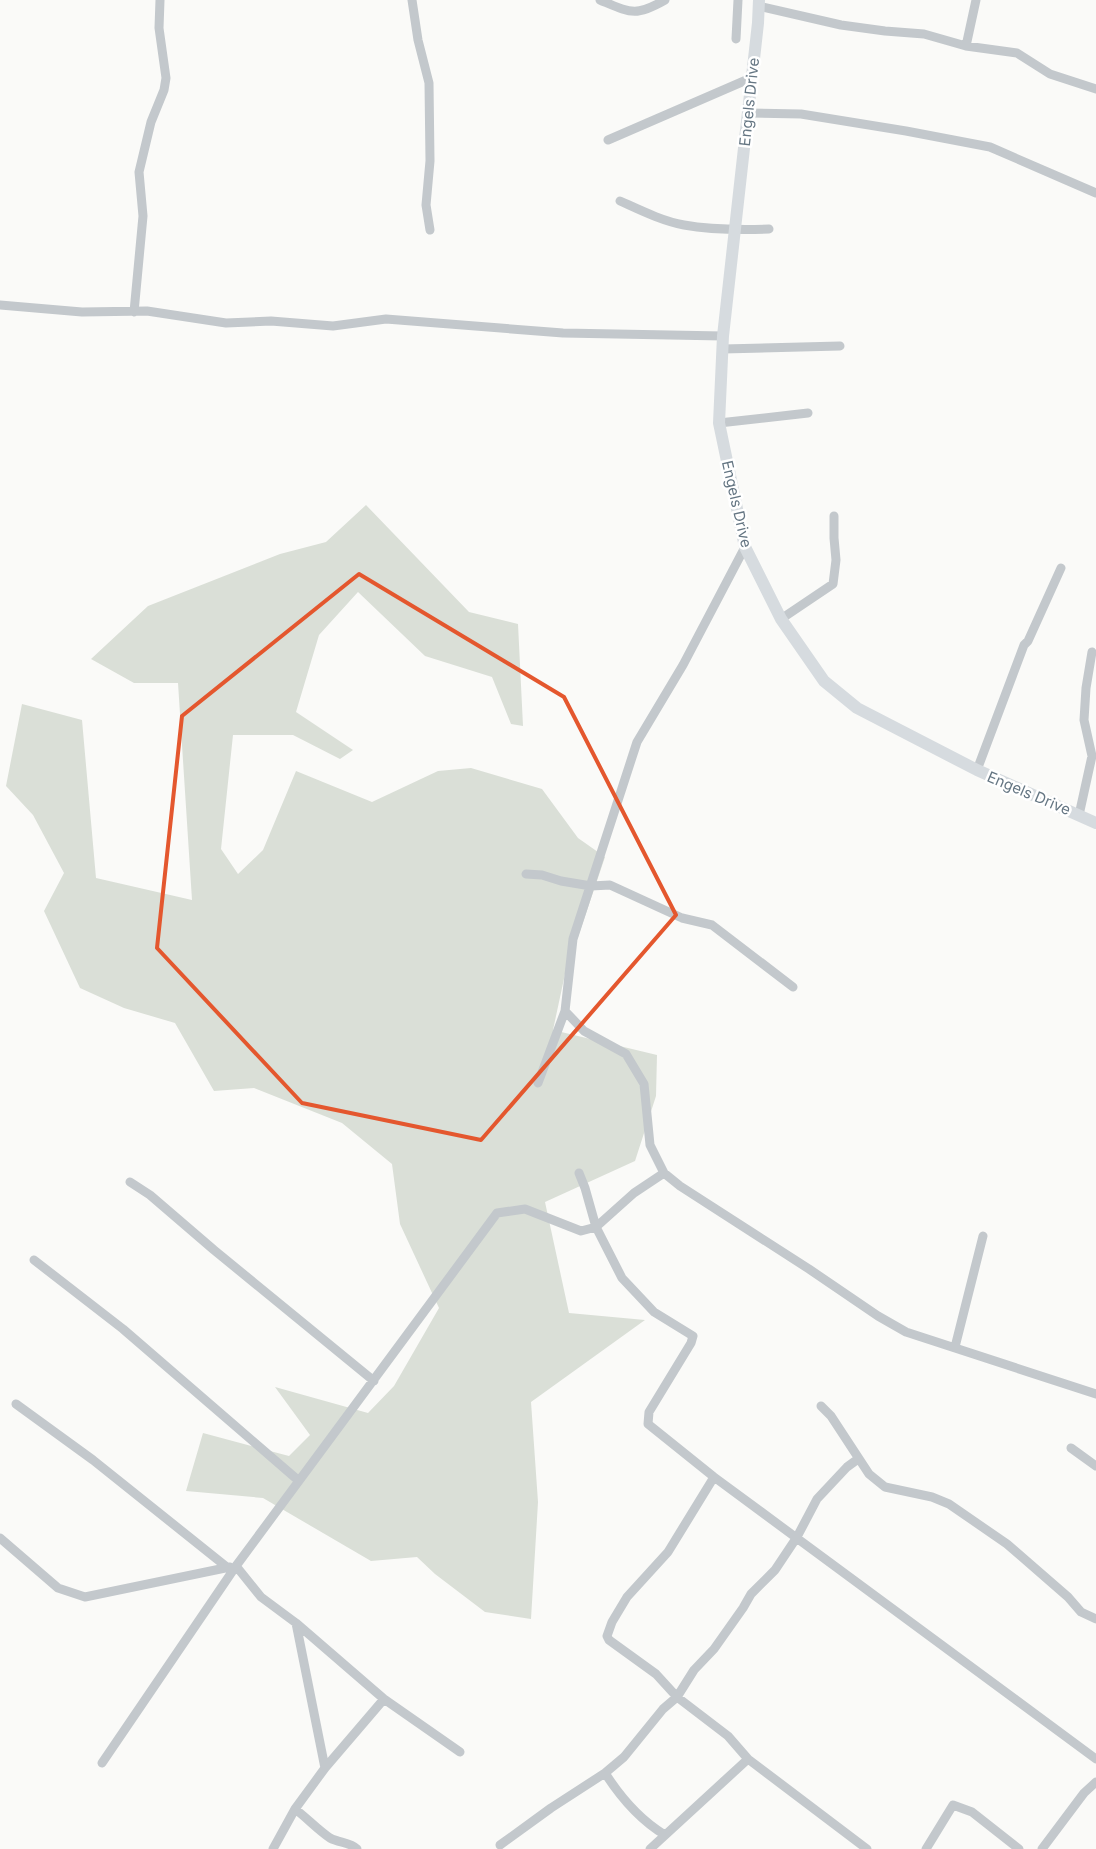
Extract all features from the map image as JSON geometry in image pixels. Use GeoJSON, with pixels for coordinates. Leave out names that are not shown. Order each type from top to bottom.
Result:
{"type":"FeatureCollection","features":[{"type":"Feature","properties":{"kind":"street"},"geometry":{"type":"LineString","coordinates":[[134,312],[144,216],[139,172],[166,78],[159,28],[160,0]]}},
{"type":"Feature","properties":{"kind":"street"},"geometry":{"type":"LineString","coordinates":[[412,0],[418,40],[429,83],[430,161],[426,205],[430,230]]}},
{"type":"Feature","properties":{"kind":"street"},"geometry":{"type":"LineString","coordinates":[[600,0],[625,10],[638,12],[646,11],[665,0]]}},
{"type":"Feature","properties":{"kind":"street"},"geometry":{"type":"LineString","coordinates":[[736,39],[738,0]]}},
{"type":"Feature","properties":{"kind":"street"},"geometry":{"type":"LineString","coordinates":[[966,46],[976,0]]}},
{"type":"Feature","properties":{"kind":"street"},"geometry":{"type":"LineString","coordinates":[[759,3],[841,25],[924,34],[966,46],[1017,53],[1050,74],[1096,89]]}},
{"type":"Feature","properties":{"kind":"street","name":"Engels Drive"},"geometry":{"type":"LineString","coordinates":[[759,3],[723,342],[719,423],[745,547],[781,619],[824,681],[857,708],[977,770],[1096,822]]}},
{"type":"Feature","properties":{"kind":"street"},"geometry":{"type":"LineString","coordinates":[[608,140],[751,78]]}},
{"type":"Feature","properties":{"kind":"street"},"geometry":{"type":"LineString","coordinates":[[747,113],[801,114],[990,147],[1096,193]]}},
{"type":"Feature","properties":{"kind":"street"},"geometry":{"type":"LineString","coordinates":[[620,201],[650,215],[683,225],[735,231],[769,229]]}},
{"type":"Feature","properties":{"kind":"street"},"geometry":{"type":"LineString","coordinates":[[0,305],[82,312],[147,311],[226,323],[271,321],[333,326],[386,319],[563,333],[840,346]]}},
{"type":"Feature","properties":{"kind":"street"},"geometry":{"type":"LineString","coordinates":[[719,423],[808,413]]}},
{"type":"Feature","properties":{"kind":"street"},"geometry":{"type":"LineString","coordinates":[[781,619],[833,584],[836,560],[834,516]]}},
{"type":"Feature","properties":{"kind":"street"},"geometry":{"type":"LineString","coordinates":[[538,1082],[565,1012],[573,939],[637,742],[683,665],[745,547]]}},
{"type":"Feature","properties":{"kind":"street"},"geometry":{"type":"LineString","coordinates":[[977,770],[1024,645],[1028,641],[1061,568]]}},
{"type":"Feature","properties":{"kind":"street"},"geometry":{"type":"LineString","coordinates":[[1079,815],[1092,756],[1084,720],[1086,688],[1092,652]]}},
{"type":"Feature","properties":{"kind":"street"},"geometry":{"type":"LineString","coordinates":[[526,874],[542,874],[561,881],[591,886],[610,886],[682,918],[712,925],[793,987]]}},
{"type":"Feature","properties":{"kind":"street"},"geometry":{"type":"LineString","coordinates":[[565,1012],[584,1031],[626,1054],[644,1084],[650,1145],[664,1173],[680,1186],[878,1316],[906,1332],[1096,1394]]}},
{"type":"Feature","properties":{"kind":"street"},"geometry":{"type":"LineString","coordinates":[[579,1173],[596,1227],[622,1278],[654,1312],[693,1336],[692,1344],[649,1412],[648,1424],[714,1477],[1096,1759]]}},
{"type":"Feature","properties":{"kind":"street"},"geometry":{"type":"LineString","coordinates":[[102,1763],[232,1567],[374,1381],[497,1213],[525,1208],[581,1231],[596,1227],[634,1193],[664,1173]]}},
{"type":"Feature","properties":{"kind":"street"},"geometry":{"type":"LineString","coordinates":[[130,1182],[150,1196],[374,1381]]}},
{"type":"Feature","properties":{"kind":"street"},"geometry":{"type":"LineString","coordinates":[[955,1347],[983,1236]]}},
{"type":"Feature","properties":{"kind":"street"},"geometry":{"type":"LineString","coordinates":[[34,1260],[123,1328],[299,1481]]}},
{"type":"Feature","properties":{"kind":"street"},"geometry":{"type":"LineString","coordinates":[[16,1404],[93,1460],[232,1567],[261,1597],[296,1624],[384,1699],[460,1752]]}},
{"type":"Feature","properties":{"kind":"street"},"geometry":{"type":"LineString","coordinates":[[821,1406],[831,1416],[869,1474],[885,1487],[932,1497],[949,1504],[1007,1544],[1068,1598],[1081,1612],[1096,1619]]}},
{"type":"Feature","properties":{"kind":"street"},"geometry":{"type":"LineString","coordinates":[[1071,1448],[1096,1466]]}},
{"type":"Feature","properties":{"kind":"street"},"geometry":{"type":"LineString","coordinates":[[500,1845],[551,1808],[605,1773],[624,1757],[663,1709],[677,1697],[694,1670],[714,1649],[751,1594],[775,1570],[797,1537],[817,1500],[848,1466],[858,1459]]}},
{"type":"Feature","properties":{"kind":"street"},"geometry":{"type":"LineString","coordinates":[[714,1477],[668,1552],[627,1597],[607,1633],[609,1640],[656,1674],[677,1697],[728,1736],[748,1759],[867,1849]]}},
{"type":"Feature","properties":{"kind":"street"},"geometry":{"type":"LineString","coordinates":[[0,1538],[58,1588],[85,1597],[232,1567]]}},
{"type":"Feature","properties":{"kind":"street"},"geometry":{"type":"LineString","coordinates":[[296,1624],[325,1768]]}},
{"type":"Feature","properties":{"kind":"street"},"geometry":{"type":"LineString","coordinates":[[273,1849],[295,1808],[325,1768],[384,1699]]}},
{"type":"Feature","properties":{"kind":"street"},"geometry":{"type":"LineString","coordinates":[[650,1849],[748,1759]]}},
{"type":"Feature","properties":{"kind":"street"},"geometry":{"type":"LineString","coordinates":[[605,1773],[618,1793],[635,1811],[650,1826],[665,1835]]}},
{"type":"Feature","properties":{"kind":"street"},"geometry":{"type":"LineString","coordinates":[[1042,1849],[1084,1793],[1096,1782]]}},
{"type":"Feature","properties":{"kind":"street"},"geometry":{"type":"LineString","coordinates":[[926,1849],[953,1805],[972,1812],[1019,1849]]}},
{"type":"Feature","properties":{"kind":"street"},"geometry":{"type":"LineString","coordinates":[[295,1808],[329,1837],[353,1845],[356,1849]]}},
{"type":"Feature","properties":{"kind":"highlighted area"},"geometry":{"type":"Polygon","coordinates":[[[359,574],[564,697],[676,915],[481,1140],[302,1103],[157,948],[182,716],[359,574]]]}},
{"type":"Feature","properties":{"kind":"shaded area"},"geometry":{"type":"Polygon","coordinates":[[[366,505],[469,612],[518,624],[523,726],[511,724],[492,677],[425,656],[358,592],[319,635],[296,712],[353,750],[340,759],[293,735],[233,735],[221,849],[238,874],[263,850],[296,771],[372,802],[438,771],[471,768],[542,789],[578,838],[605,857],[578,937],[568,960],[553,1030],[657,1055],[656,1096],[635,1161],[545,1202],[569,1313],[645,1320],[531,1402],[538,1502],[531,1619],[485,1612],[435,1574],[417,1557],[371,1561],[263,1498],[186,1491],[203,1433],[289,1456],[310,1435],[275,1387],[368,1413],[394,1386],[439,1308],[400,1224],[392,1164],[342,1123],[254,1088],[214,1091],[175,1023],[124,1008],[80,988],[44,911],[64,873],[33,815],[6,786],[22,704],[82,720],[96,878],[192,900],[178,683],[134,683],[91,659],[148,606],[280,554],[326,542],[366,505]]]}}]}
